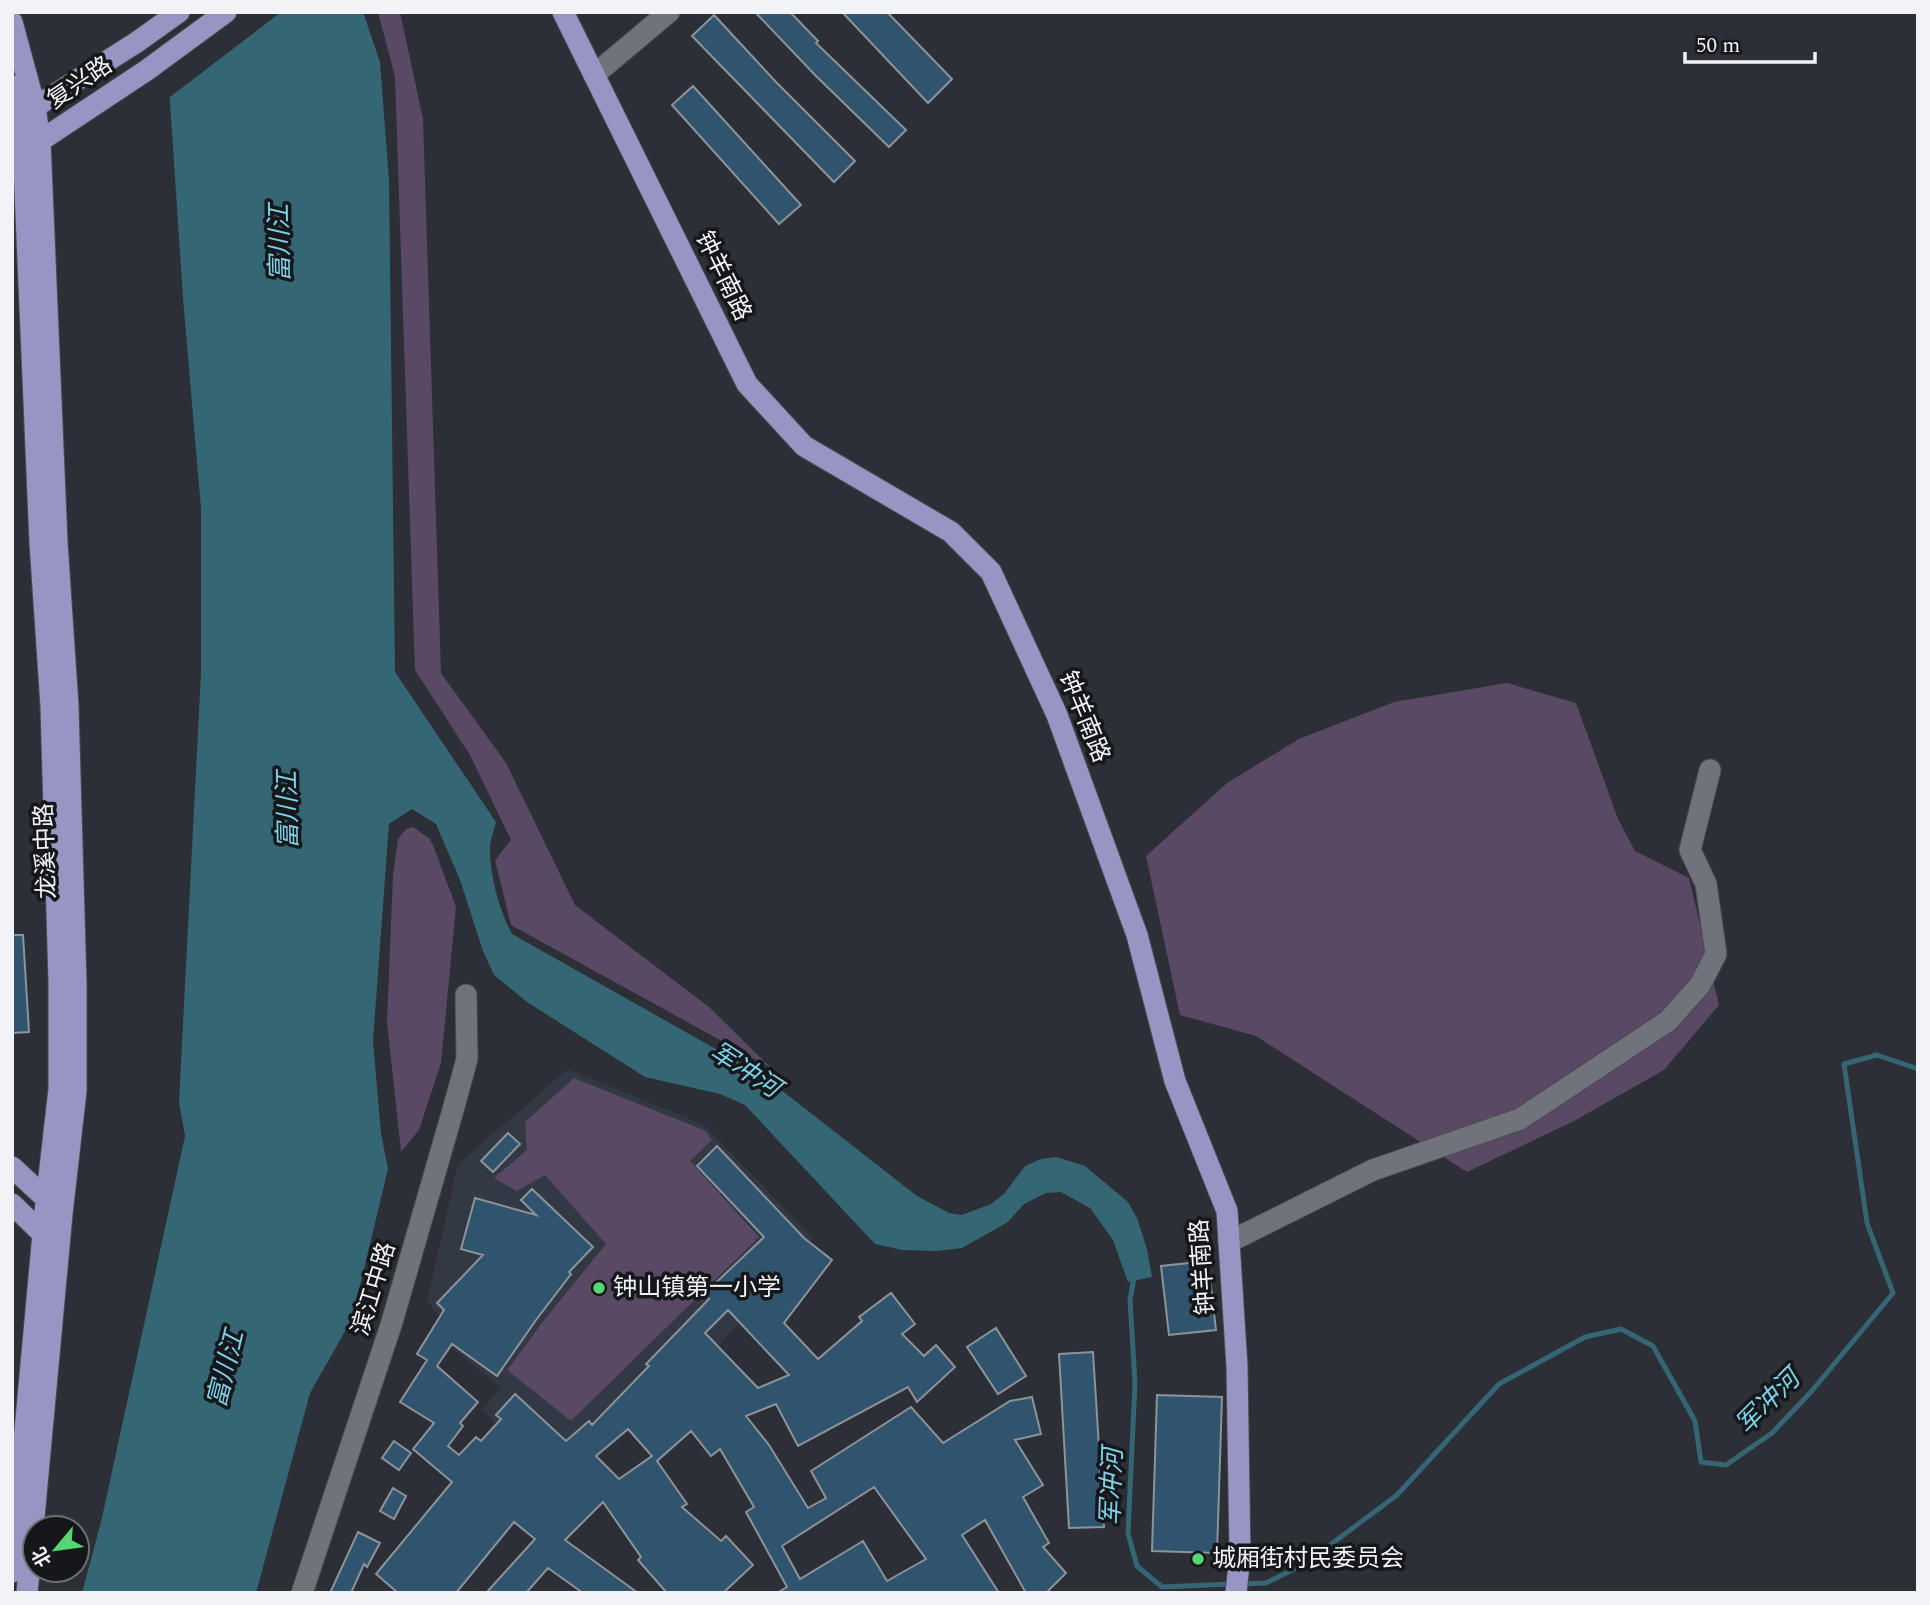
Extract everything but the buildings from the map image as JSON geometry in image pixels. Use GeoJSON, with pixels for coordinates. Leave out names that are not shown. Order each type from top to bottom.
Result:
{"type":"FeatureCollection","features":[{"type":"Feature","properties":{"kind":"main road","name":"复兴路"},"geometry":{"type":"LineString","coordinates":[[22,120],[179,12]]}},
{"type":"Feature","properties":{"kind":"main road","name":"复兴路"},"geometry":{"type":"LineString","coordinates":[[18,164],[40,141],[147,70],[226,12]]}},
{"type":"Feature","properties":{"kind":"main road","name":"钟羊南路"},"geometry":{"type":"LineString","coordinates":[[563,12],[747,384],[804,446],[951,532],[991,572],[1057,715],[1137,935],[1175,1081],[1227,1211],[1237,1366],[1240,1555],[1236,1593]]}},
{"type":"Feature","properties":{"kind":"main road"},"geometry":{"type":"LineString","coordinates":[[12,22],[22,120]]}},
{"type":"Feature","properties":{"kind":"main road"},"geometry":{"type":"LineString","coordinates":[[12,86],[22,120]]}},
{"type":"Feature","properties":{"kind":"main road","name":"龙溪中路"},"geometry":{"type":"LineString","coordinates":[[12,1572],[43,1234],[54,1207],[76,1091],[76,983],[68,706],[57,542],[40,141],[22,120]]}},
{"type":"Feature","properties":{"kind":"main road","name":"龙溪中路"},"geometry":{"type":"LineString","coordinates":[[22,120],[18,164],[51,706],[59,983],[59,1089],[54,1207],[58,1250],[27,1593]]}},
{"type":"Feature","properties":{"kind":"main road"},"geometry":{"type":"LineString","coordinates":[[12,1167],[54,1207]]}},
{"type":"Feature","properties":{"kind":"main road"},"geometry":{"type":"LineString","coordinates":[[12,1204],[58,1250]]}},
{"type":"Feature","properties":{"kind":"street"},"geometry":{"type":"LineString","coordinates":[[594,75],[669,12]]}},
{"type":"Feature","properties":{"kind":"street"},"geometry":{"type":"LineString","coordinates":[[1229,1242],[1373,1170],[1520,1119],[1668,1021],[1700,985],[1716,954],[1706,884],[1690,850],[1710,770]]}},
{"type":"Feature","properties":{"kind":"street","name":"滨江中路"},"geometry":{"type":"LineString","coordinates":[[302,1593],[392,1322],[467,1059],[466,995]]}},
{"type":"Feature","properties":{"kind":"shaded area"},"geometry":{"type":"Polygon","coordinates":[[[378,12],[400,12],[423,119],[441,673],[506,763],[575,905],[709,1007],[771,1068],[511,925],[495,860],[511,840],[470,755],[415,670],[395,77],[378,12]]]}},
{"type":"Feature","properties":{"kind":"shaded area"},"geometry":{"type":"Polygon","coordinates":[[[1507,683],[1576,703],[1618,819],[1635,851],[1689,878],[1719,1005],[1664,1070],[1574,1121],[1467,1172],[1256,1036],[1180,1015],[1146,856],[1227,783],[1299,739],[1394,702],[1507,683]]]}},
{"type":"Feature","properties":{"kind":"shaded area"},"geometry":{"type":"Polygon","coordinates":[[[413,827],[429,838],[433,845],[456,907],[441,1063],[419,1130],[401,1152],[387,1022],[393,875],[398,839],[406,829],[413,827]]]}},
{"type":"Feature","properties":{"kind":"shaded area","name":"钟山镇第一小学"},"geometry":{"type":"Polygon","coordinates":[[[568,1069],[704,1125],[813,1238],[695,1373],[562,1486],[482,1410],[501,1388],[455,1350],[461,1342],[427,1301],[458,1164],[568,1069]]]}},
{"type":"Feature","properties":{"kind":"shaded area"},"geometry":{"type":"Polygon","coordinates":[[[574,1078],[706,1131],[712,1140],[690,1161],[759,1237],[571,1421],[507,1370],[606,1244],[545,1175],[517,1191],[494,1178],[527,1150],[525,1122],[574,1078]]]}},
{"type":"Feature","properties":{"kind":"water","name":"富川江"},"geometry":{"type":"Polygon","coordinates":[[[159,12],[363,12],[380,62],[389,180],[395,672],[496,822],[490,859],[499,904],[512,934],[762,1075],[917,1196],[949,1213],[962,1215],[991,1204],[1004,1194],[1025,1166],[1041,1159],[1056,1157],[1085,1166],[1128,1202],[1137,1218],[1147,1249],[1152,1277],[1128,1282],[1113,1240],[1090,1208],[1061,1192],[1046,1193],[1024,1204],[1008,1222],[962,1248],[937,1251],[902,1250],[875,1244],[745,1105],[720,1094],[645,1077],[527,1002],[494,975],[483,951],[460,880],[436,824],[412,809],[389,824],[373,1041],[381,1133],[388,1169],[352,1319],[310,1393],[256,1593],[82,1593],[84,1584],[91,1584],[91,1559],[185,1136],[179,1102],[201,673],[201,509],[170,102],[159,12]]]}},
{"type":"Feature","properties":{"kind":"pier"},"geometry":{"type":"Polygon","coordinates":[[[156,12],[281,12],[166,100],[156,12]]]}},
{"type":"Feature","properties":{"kind":"waterway","name":"军冲河"},"geometry":{"type":"LineString","coordinates":[[1241,1584],[1266,1583],[1306,1563],[1397,1495],[1499,1384],[1585,1337],[1621,1329],[1653,1346],[1695,1421],[1701,1462],[1726,1465],[1772,1433],[1811,1392],[1893,1293],[1867,1223],[1844,1064],[1877,1055],[1918,1069]]}},
{"type":"Feature","properties":{"kind":"waterway","name":"军冲河"},"geometry":{"type":"LineString","coordinates":[[1134,1277],[1130,1300],[1135,1383],[1128,1533],[1137,1566],[1162,1587],[1231,1584]]}},
{"type":"Feature","properties":{"kind":"place","name":"钟山镇第一小学"},"geometry":{"type":"Point","coordinates":[599,1288]}},
{"type":"Feature","properties":{"kind":"place","name":"城厢街村民委员会"},"geometry":{"type":"Point","coordinates":[1198,1559]}}]}
